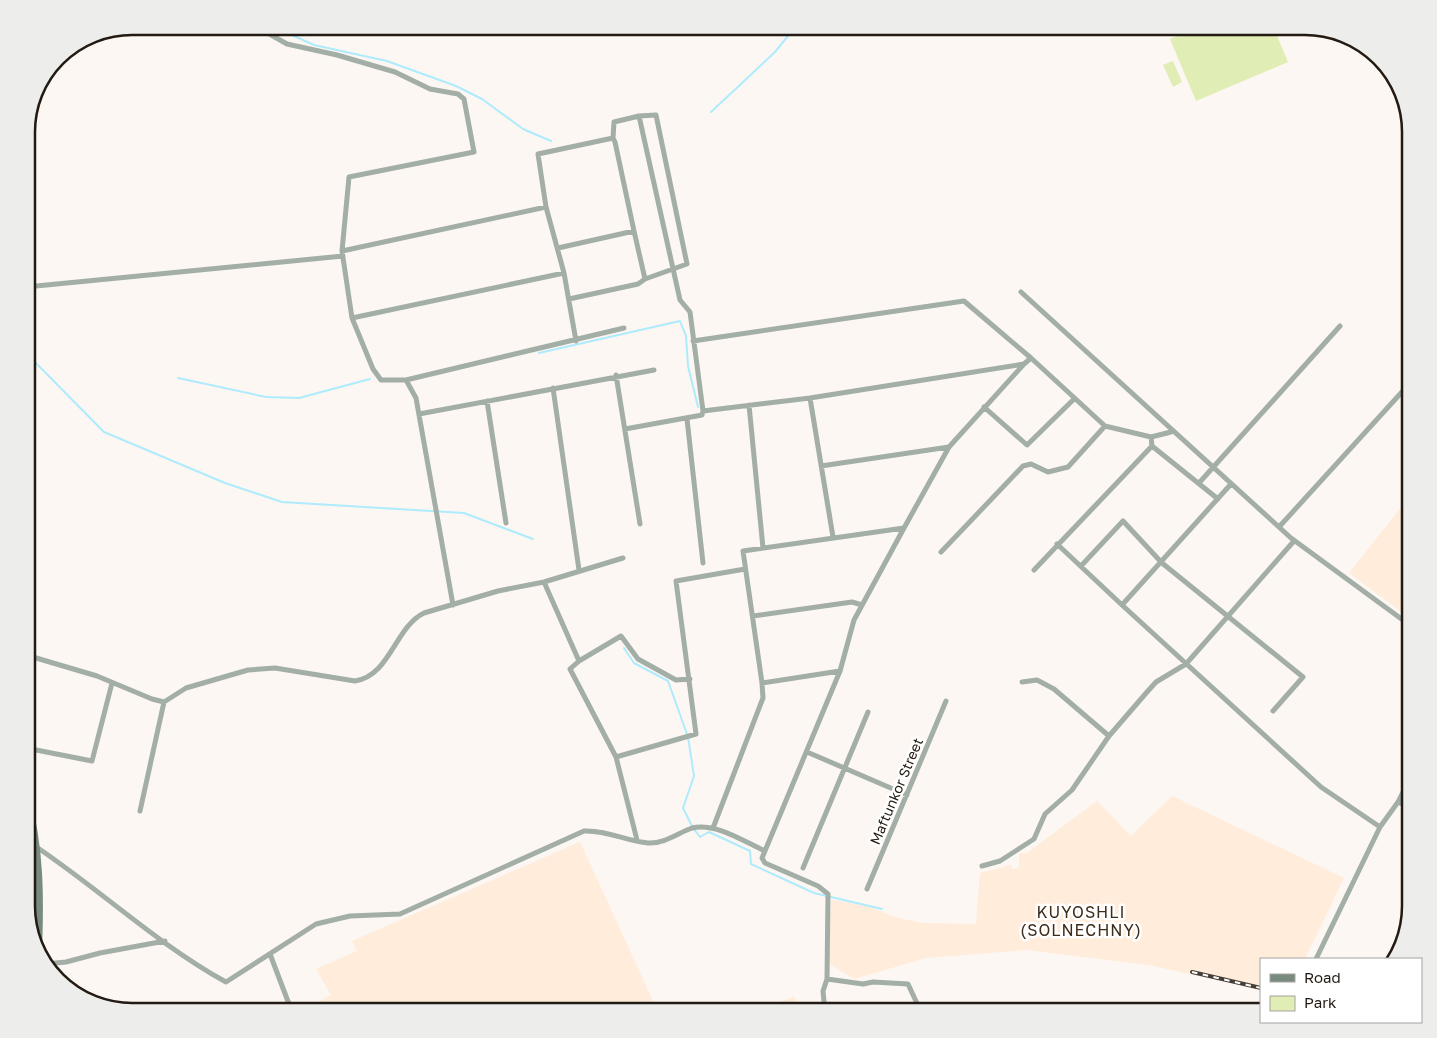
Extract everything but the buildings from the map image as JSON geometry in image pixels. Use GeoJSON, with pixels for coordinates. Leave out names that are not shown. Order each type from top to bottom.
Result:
{"type":"FeatureCollection","features":[{"type":"Feature","properties":{"kind":"main road"},"geometry":{"type":"LineString","coordinates":[[35,837],[37,846],[38,932]]}},
{"type":"Feature","properties":{"kind":"street"},"geometry":{"type":"LineString","coordinates":[[272,35],[288,44],[337,55],[395,72],[430,89],[458,94],[464,99],[474,152],[349,177],[342,254],[352,318],[373,369],[381,380],[406,380],[576,341],[624,328]]}},
{"type":"Feature","properties":{"kind":"street"},"geometry":{"type":"LineString","coordinates":[[569,299],[638,284],[645,279],[686,265],[687,262],[656,116],[654,114],[614,122],[613,138],[616,142],[645,279]]}},
{"type":"Feature","properties":{"kind":"street"},"geometry":{"type":"LineString","coordinates":[[625,429],[687,419],[702,415],[703,411],[690,312],[680,300],[672,270],[639,116]]}},
{"type":"Feature","properties":{"kind":"street"},"geometry":{"type":"LineString","coordinates":[[576,341],[564,273],[546,207],[538,154],[613,138]]}},
{"type":"Feature","properties":{"kind":"street"},"geometry":{"type":"LineString","coordinates":[[35,286],[342,254],[546,207]]}},
{"type":"Feature","properties":{"kind":"street"},"geometry":{"type":"LineString","coordinates":[[558,248],[634,231]]}},
{"type":"Feature","properties":{"kind":"street"},"geometry":{"type":"LineString","coordinates":[[352,318],[564,273]]}},
{"type":"Feature","properties":{"kind":"street"},"geometry":{"type":"LineString","coordinates":[[1020,292],[1171,432],[1294,541],[1402,619]]}},
{"type":"Feature","properties":{"kind":"street"},"geometry":{"type":"LineString","coordinates":[[693,341],[960,301],[969,303],[1105,426],[1151,437],[1171,432]]}},
{"type":"Feature","properties":{"kind":"street"},"geometry":{"type":"LineString","coordinates":[[1199,484],[1340,326]]}},
{"type":"Feature","properties":{"kind":"street"},"geometry":{"type":"LineString","coordinates":[[824,1003],[823,991],[827,979],[828,894],[818,886],[765,863],[762,858],[840,671],[854,620],[862,605],[949,447],[1031,358]]}},
{"type":"Feature","properties":{"kind":"street"},"geometry":{"type":"LineString","coordinates":[[703,411],[810,398],[1024,364]]}},
{"type":"Feature","properties":{"kind":"street"},"geometry":{"type":"LineString","coordinates":[[419,414],[616,375],[654,370]]}},
{"type":"Feature","properties":{"kind":"street"},"geometry":{"type":"LineString","coordinates":[[616,375],[640,524]]}},
{"type":"Feature","properties":{"kind":"street"},"geometry":{"type":"LineString","coordinates":[[406,380],[416,398],[453,605]]}},
{"type":"Feature","properties":{"kind":"street"},"geometry":{"type":"LineString","coordinates":[[553,388],[579,570]]}},
{"type":"Feature","properties":{"kind":"street"},"geometry":{"type":"LineString","coordinates":[[1279,528],[1402,392]]}},
{"type":"Feature","properties":{"kind":"street"},"geometry":{"type":"LineString","coordinates":[[810,398],[833,537]]}},
{"type":"Feature","properties":{"kind":"street"},"geometry":{"type":"LineString","coordinates":[[984,407],[1027,445],[1074,399]]}},
{"type":"Feature","properties":{"kind":"street"},"geometry":{"type":"LineString","coordinates":[[487,401],[506,523]]}},
{"type":"Feature","properties":{"kind":"street"},"geometry":{"type":"LineString","coordinates":[[749,405],[763,548]]}},
{"type":"Feature","properties":{"kind":"street"},"geometry":{"type":"LineString","coordinates":[[687,419],[703,563]]}},
{"type":"Feature","properties":{"kind":"street"},"geometry":{"type":"LineString","coordinates":[[941,552],[1023,466],[1031,464],[1048,472],[1055,472],[1068,467],[1105,426]]}},
{"type":"Feature","properties":{"kind":"street"},"geometry":{"type":"LineString","coordinates":[[1151,437],[1152,446],[1218,499]]}},
{"type":"Feature","properties":{"kind":"street"},"geometry":{"type":"LineString","coordinates":[[1034,570],[1152,446]]}},
{"type":"Feature","properties":{"kind":"street"},"geometry":{"type":"LineString","coordinates":[[821,466],[949,447]]}},
{"type":"Feature","properties":{"kind":"street"},"geometry":{"type":"LineString","coordinates":[[1122,605],[1162,563],[1231,484]]}},
{"type":"Feature","properties":{"kind":"street"},"geometry":{"type":"LineString","coordinates":[[1081,566],[1123,521],[1162,563],[1303,677],[1273,711]]}},
{"type":"Feature","properties":{"kind":"street"},"geometry":{"type":"LineString","coordinates":[[713,828],[763,698],[744,551],[904,528]]}},
{"type":"Feature","properties":{"kind":"street"},"geometry":{"type":"LineString","coordinates":[[982,866],[1000,861],[1034,839],[1045,814],[1072,790],[1109,736],[1156,682],[1186,664],[1294,541]]}},
{"type":"Feature","properties":{"kind":"street"},"geometry":{"type":"LineString","coordinates":[[1057,544],[1321,787],[1380,827]]}},
{"type":"Feature","properties":{"kind":"street"},"geometry":{"type":"LineString","coordinates":[[140,811],[164,702],[186,688],[257,669],[275,668],[356,681],[367,679],[386,660],[413,620],[424,613],[498,591],[544,582],[623,558]]}},
{"type":"Feature","properties":{"kind":"street"},"geometry":{"type":"LineString","coordinates":[[616,757],[696,734],[676,581],[745,570]]}},
{"type":"Feature","properties":{"kind":"street"},"geometry":{"type":"LineString","coordinates":[[544,582],[579,661]]}},
{"type":"Feature","properties":{"kind":"street"},"geometry":{"type":"LineString","coordinates":[[753,616],[852,602],[862,605]]}},
{"type":"Feature","properties":{"kind":"street"},"geometry":{"type":"LineString","coordinates":[[637,840],[616,757],[570,669],[579,661],[621,636],[638,660],[676,680],[690,680]]}},
{"type":"Feature","properties":{"kind":"street"},"geometry":{"type":"LineString","coordinates":[[35,658],[97,676],[152,699],[164,702]]}},
{"type":"Feature","properties":{"kind":"street"},"geometry":{"type":"LineString","coordinates":[[762,682],[840,671]]}},
{"type":"Feature","properties":{"kind":"street"},"geometry":{"type":"LineString","coordinates":[[1022,682],[1037,680],[1054,688],[1109,736]]}},
{"type":"Feature","properties":{"kind":"street"},"geometry":{"type":"LineString","coordinates":[[35,750],[92,761],[112,683]]}},
{"type":"Feature","properties":{"kind":"street","name":"Maftunkor Street"},"geometry":{"type":"LineString","coordinates":[[867,889],[946,701]]}},
{"type":"Feature","properties":{"kind":"street"},"geometry":{"type":"LineString","coordinates":[[803,868],[868,712]]}},
{"type":"Feature","properties":{"kind":"street"},"geometry":{"type":"LineString","coordinates":[[807,752],[907,795]]}},
{"type":"Feature","properties":{"kind":"street"},"geometry":{"type":"LineString","coordinates":[[1316,958],[1380,827],[1402,794]]}},
{"type":"Feature","properties":{"kind":"street"},"geometry":{"type":"LineString","coordinates":[[1398,802],[1402,804]]}},
{"type":"Feature","properties":{"kind":"street"},"geometry":{"type":"LineString","coordinates":[[37,846],[165,941],[226,982],[316,924],[350,916],[400,914],[584,831],[600,830],[650,843],[693,828],[713,828],[765,851]]}},
{"type":"Feature","properties":{"kind":"street"},"geometry":{"type":"LineString","coordinates":[[54,963],[165,941]]}},
{"type":"Feature","properties":{"kind":"street"},"geometry":{"type":"LineString","coordinates":[[270,954],[289,1003]]}},
{"type":"Feature","properties":{"kind":"street"},"geometry":{"type":"LineString","coordinates":[[827,979],[863,984],[874,982],[908,984],[917,1003]]}},
{"type":"Feature","properties":{"kind":"shaded area"},"geometry":{"type":"Polygon","coordinates":[[[1402,506],[1402,612],[1349,573],[1402,506]]]}},
{"type":"Feature","properties":{"kind":"shaded area"},"geometry":{"type":"Polygon","coordinates":[[[1172,796],[1344,878],[1305,958],[1260,958],[1260,989],[1148,965],[1026,950],[926,958],[854,979],[827,962],[831,900],[864,905],[898,918],[923,923],[976,924],[980,873],[1011,865],[1012,869],[1019,868],[1019,853],[1027,853],[1097,801],[1131,836],[1172,796]]]}},
{"type":"Feature","properties":{"kind":"shaded area"},"geometry":{"type":"Polygon","coordinates":[[[580,842],[654,1003],[315,1003],[331,995],[316,969],[357,951],[352,941],[580,842]]]}},
{"type":"Feature","properties":{"kind":"shaded area"},"geometry":{"type":"Polygon","coordinates":[[[794,996],[798,1003],[778,1003],[794,996]]]}},
{"type":"Feature","properties":{"kind":"green space"},"geometry":{"type":"Polygon","coordinates":[[[1179,35],[1277,35],[1288,62],[1196,101],[1170,39],[1179,35]]]}},
{"type":"Feature","properties":{"kind":"green space"},"geometry":{"type":"Polygon","coordinates":[[[1173,61],[1182,82],[1173,87],[1163,65],[1173,61]]]}},
{"type":"Feature","properties":{"kind":"waterway"},"geometry":{"type":"LineString","coordinates":[[292,35],[314,45],[387,61],[456,86],[482,99],[523,129],[551,141]]}},
{"type":"Feature","properties":{"kind":"waterway"},"geometry":{"type":"LineString","coordinates":[[711,112],[775,52],[789,35]]}},
{"type":"Feature","properties":{"kind":"waterway"},"geometry":{"type":"LineString","coordinates":[[539,353],[680,321],[686,336],[688,366],[698,407]]}},
{"type":"Feature","properties":{"kind":"waterway"},"geometry":{"type":"LineString","coordinates":[[35,362],[104,432],[225,483],[282,502],[464,513],[533,539]]}},
{"type":"Feature","properties":{"kind":"waterway"},"geometry":{"type":"LineString","coordinates":[[178,378],[266,397],[299,398],[370,379]]}},
{"type":"Feature","properties":{"kind":"waterway"},"geometry":{"type":"LineString","coordinates":[[624,648],[634,663],[668,681],[688,737],[694,776],[683,808],[700,837],[709,832],[750,851],[751,864],[814,893],[882,909]]}},
{"type":"Feature","properties":{"kind":"railway"},"geometry":{"type":"LineString","coordinates":[[1192,972],[1260,988]]}},
{"type":"Feature","properties":{"kind":"district","name":"KUYOSHLI (SOLNECHNY)"},"geometry":{"type":"Point","coordinates":[1081,921]}}]}
